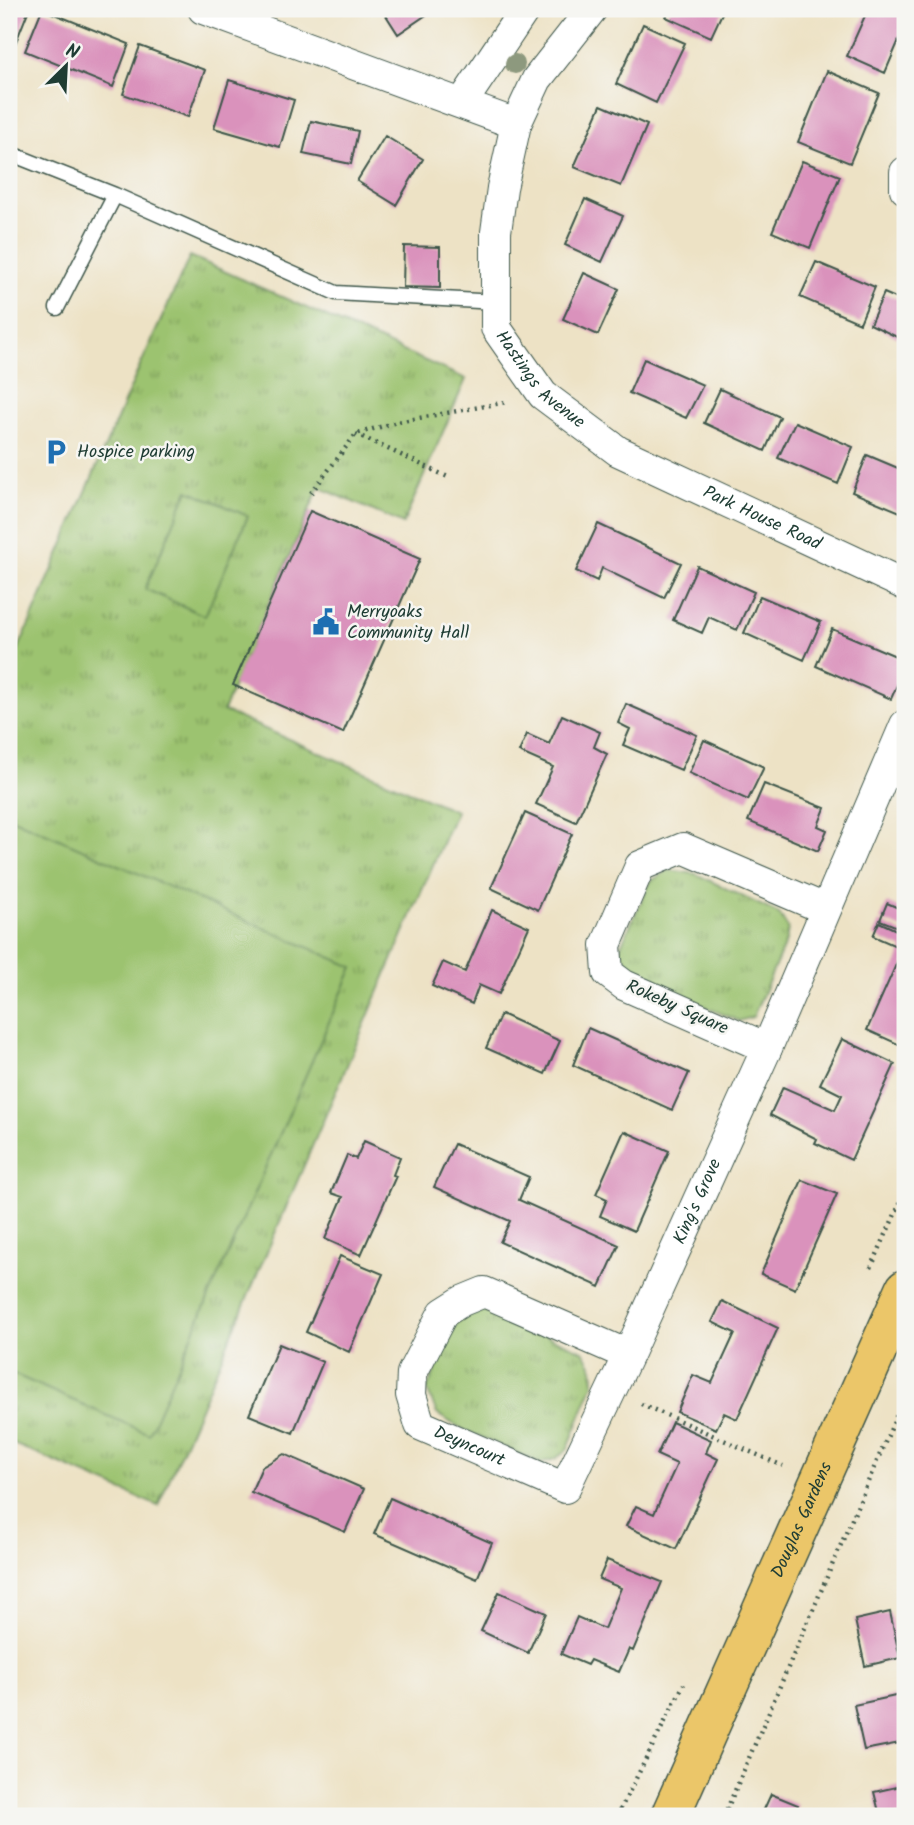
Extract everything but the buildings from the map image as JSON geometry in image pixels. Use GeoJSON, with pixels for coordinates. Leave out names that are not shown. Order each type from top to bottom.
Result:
{"type":"FeatureCollection","features":[{"type":"Feature","properties":{"kind":"highway","name":"Douglas Gardens"},"geometry":{"type":"LineString","coordinates":[[670,1816],[905,1289]]}},
{"type":"Feature","properties":{"kind":"street"},"geometry":{"type":"LineString","coordinates":[[203,9],[516,124]]}},
{"type":"Feature","properties":{"kind":"street"},"geometry":{"type":"LineString","coordinates":[[462,103],[525,9]]}},
{"type":"Feature","properties":{"kind":"street","name":"Hastings Avenue"},"geometry":{"type":"LineString","coordinates":[[592,9],[537,79],[516,124],[502,188],[496,232],[496,328],[543,395],[618,451]]}},
{"type":"Feature","properties":{"kind":"street"},"geometry":{"type":"LineString","coordinates":[[905,172],[905,189]]}},
{"type":"Feature","properties":{"kind":"street","name":"Park House Road"},"geometry":{"type":"LineString","coordinates":[[618,451],[905,585]]}},
{"type":"Feature","properties":{"kind":"street","name":"King's Grove"},"geometry":{"type":"LineString","coordinates":[[628,1355],[766,1048],[905,724]]}},
{"type":"Feature","properties":{"kind":"street","name":"Rokeby Square"},"geometry":{"type":"LineString","coordinates":[[766,1048],[624,985],[608,973],[606,945],[640,866],[683,848],[825,909]]}},
{"type":"Feature","properties":{"kind":"street","name":"Deyncourt"},"geometry":{"type":"LineString","coordinates":[[484,1293],[628,1355],[565,1488],[420,1425],[411,1395],[412,1373],[443,1313],[462,1301],[484,1293]]}},
{"type":"Feature","properties":{"kind":"lane"},"geometry":{"type":"LineString","coordinates":[[9,153],[115,195],[336,293],[496,302]]}},
{"type":"Feature","properties":{"kind":"lane"},"geometry":{"type":"LineString","coordinates":[[57,308],[115,195]]}},
{"type":"Feature","properties":{"kind":"path"},"geometry":{"type":"LineString","coordinates":[[311,493],[356,434],[397,422],[543,395]]}},
{"type":"Feature","properties":{"kind":"path"},"geometry":{"type":"LineString","coordinates":[[356,434],[450,478]]}},
{"type":"Feature","properties":{"kind":"path"},"geometry":{"type":"LineString","coordinates":[[612,1391],[783,1466]]}},
{"type":"Feature","properties":{"kind":"path"},"geometry":{"type":"LineString","coordinates":[[724,1816],[905,1396]]}},
{"type":"Feature","properties":{"kind":"path"},"geometry":{"type":"LineString","coordinates":[[617,1816],[673,1707]]}},
{"type":"Feature","properties":{"kind":"green space"},"geometry":{"type":"Polygon","coordinates":[[[190,256],[466,379],[403,524],[319,487],[223,711],[456,811],[158,1506],[9,1442],[9,671],[190,256]]]}},
{"type":"Feature","properties":{"kind":"green space"},"geometry":{"type":"Polygon","coordinates":[[[188,490],[248,516],[205,616],[145,589],[188,490]]]}},
{"type":"Feature","properties":{"kind":"green space"},"geometry":{"type":"Polygon","coordinates":[[[11,818],[353,967],[149,1434],[9,1372],[11,818]]]}},
{"type":"Feature","properties":{"kind":"green space"},"geometry":{"type":"Polygon","coordinates":[[[669,870],[696,874],[779,914],[788,928],[786,941],[753,1017],[739,1021],[629,975],[620,963],[620,947],[651,881],[669,870]]]}},
{"type":"Feature","properties":{"kind":"green space"},"geometry":{"type":"Polygon","coordinates":[[[477,1310],[493,1313],[583,1351],[593,1368],[594,1383],[567,1450],[555,1459],[540,1463],[460,1428],[437,1414],[427,1389],[457,1321],[477,1310]]]}},
{"type":"Feature","properties":{"kind":"place","name":"Hospice parking"},"geometry":{"type":"Point","coordinates":[56,452]}},
{"type":"Feature","properties":{"kind":"place","name":"Merryoaks Community Hall"},"geometry":{"type":"Point","coordinates":[326,622]}}]}
